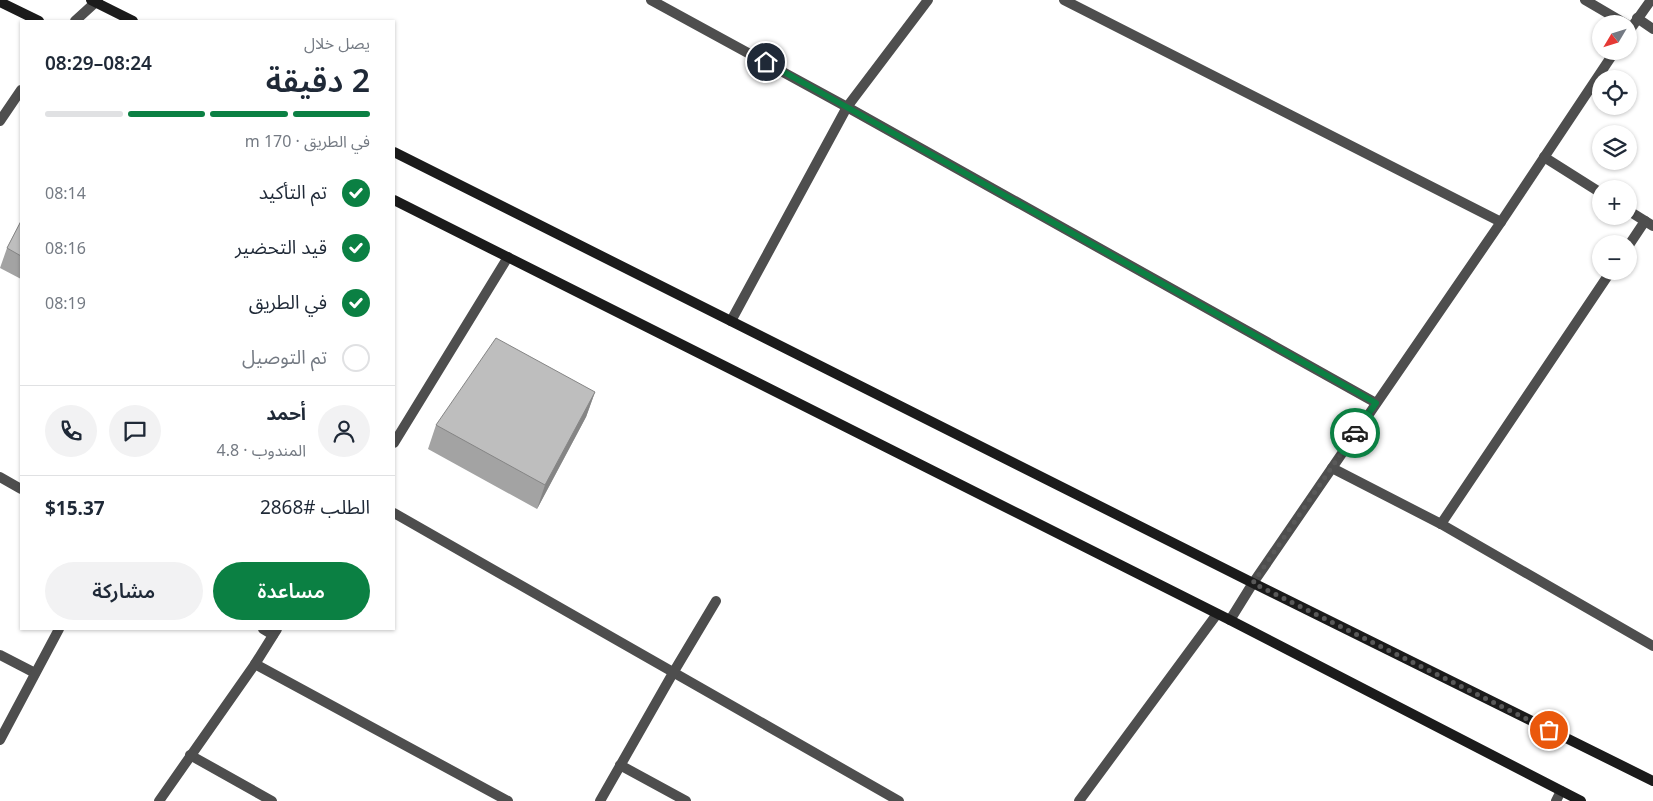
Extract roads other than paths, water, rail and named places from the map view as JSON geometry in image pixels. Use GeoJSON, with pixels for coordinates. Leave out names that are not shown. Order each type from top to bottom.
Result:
{"type":"FeatureCollection","features":[{"type":"Feature","properties":{"kind":"main road"},"geometry":{"type":"LineString","coordinates":[[95,1],[131,20]]}},
{"type":"Feature","properties":{"kind":"main road"},"geometry":{"type":"LineString","coordinates":[[0,2],[36,20]]}},
{"type":"Feature","properties":{"kind":"main road"},"geometry":{"type":"LineString","coordinates":[[395,153],[1253,583],[1653,781]]}},
{"type":"Feature","properties":{"kind":"main road"},"geometry":{"type":"LineString","coordinates":[[395,200],[1230,620],[1581,801]]}},
{"type":"Feature","properties":{"kind":"street"},"geometry":{"type":"LineString","coordinates":[[651,0],[848,107],[1376,403]]}},
{"type":"Feature","properties":{"kind":"street"},"geometry":{"type":"LineString","coordinates":[[731,321],[848,107],[928,0]]}},
{"type":"Feature","properties":{"kind":"street"},"geometry":{"type":"LineString","coordinates":[[1064,0],[1501,222]]}},
{"type":"Feature","properties":{"kind":"street"},"geometry":{"type":"LineString","coordinates":[[1585,0],[1612,15]]}},
{"type":"Feature","properties":{"kind":"street"},"geometry":{"type":"LineString","coordinates":[[1638,15],[1651,0]]}},
{"type":"Feature","properties":{"kind":"street"},"geometry":{"type":"LineString","coordinates":[[76,20],[95,1]]}},
{"type":"Feature","properties":{"kind":"street"},"geometry":{"type":"LineString","coordinates":[[1638,26],[1653,29]]}},
{"type":"Feature","properties":{"kind":"street"},"geometry":{"type":"LineString","coordinates":[[1230,620],[1253,583],[1501,222],[1609,60]]}},
{"type":"Feature","properties":{"kind":"street"},"geometry":{"type":"LineString","coordinates":[[0,121],[20,91]]}},
{"type":"Feature","properties":{"kind":"street"},"geometry":{"type":"LineString","coordinates":[[1544,157],[1592,187]]}},
{"type":"Feature","properties":{"kind":"street"},"geometry":{"type":"LineString","coordinates":[[1637,216],[1649,224],[1637,237]]}},
{"type":"Feature","properties":{"kind":"street"},"geometry":{"type":"LineString","coordinates":[[395,441],[508,257]]}},
{"type":"Feature","properties":{"kind":"street"},"geometry":{"type":"LineString","coordinates":[[1441,524],[1605,280]]}},
{"type":"Feature","properties":{"kind":"street"},"geometry":{"type":"LineString","coordinates":[[1332,468],[1441,524],[1653,646]]}},
{"type":"Feature","properties":{"kind":"street"},"geometry":{"type":"LineString","coordinates":[[0,477],[20,488]]}},
{"type":"Feature","properties":{"kind":"street"},"geometry":{"type":"LineString","coordinates":[[395,514],[899,801]]}},
{"type":"Feature","properties":{"kind":"street"},"geometry":{"type":"LineString","coordinates":[[600,801],[716,601]]}},
{"type":"Feature","properties":{"kind":"street"},"geometry":{"type":"LineString","coordinates":[[1079,801],[1217,614]]}},
{"type":"Feature","properties":{"kind":"street"},"geometry":{"type":"LineString","coordinates":[[0,740],[58,630]]}},
{"type":"Feature","properties":{"kind":"street"},"geometry":{"type":"LineString","coordinates":[[159,801],[255,664],[275,632]]}},
{"type":"Feature","properties":{"kind":"street"},"geometry":{"type":"LineString","coordinates":[[0,655],[34,674]]}},
{"type":"Feature","properties":{"kind":"street"},"geometry":{"type":"LineString","coordinates":[[255,664],[508,801]]}},
{"type":"Feature","properties":{"kind":"street"},"geometry":{"type":"LineString","coordinates":[[190,755],[272,801]]}},
{"type":"Feature","properties":{"kind":"street"},"geometry":{"type":"LineString","coordinates":[[620,765],[686,801]]}},
{"type":"Feature","properties":{"kind":"street"},"geometry":{"type":"LineString","coordinates":[[1556,801],[1562,791]]}}]}
